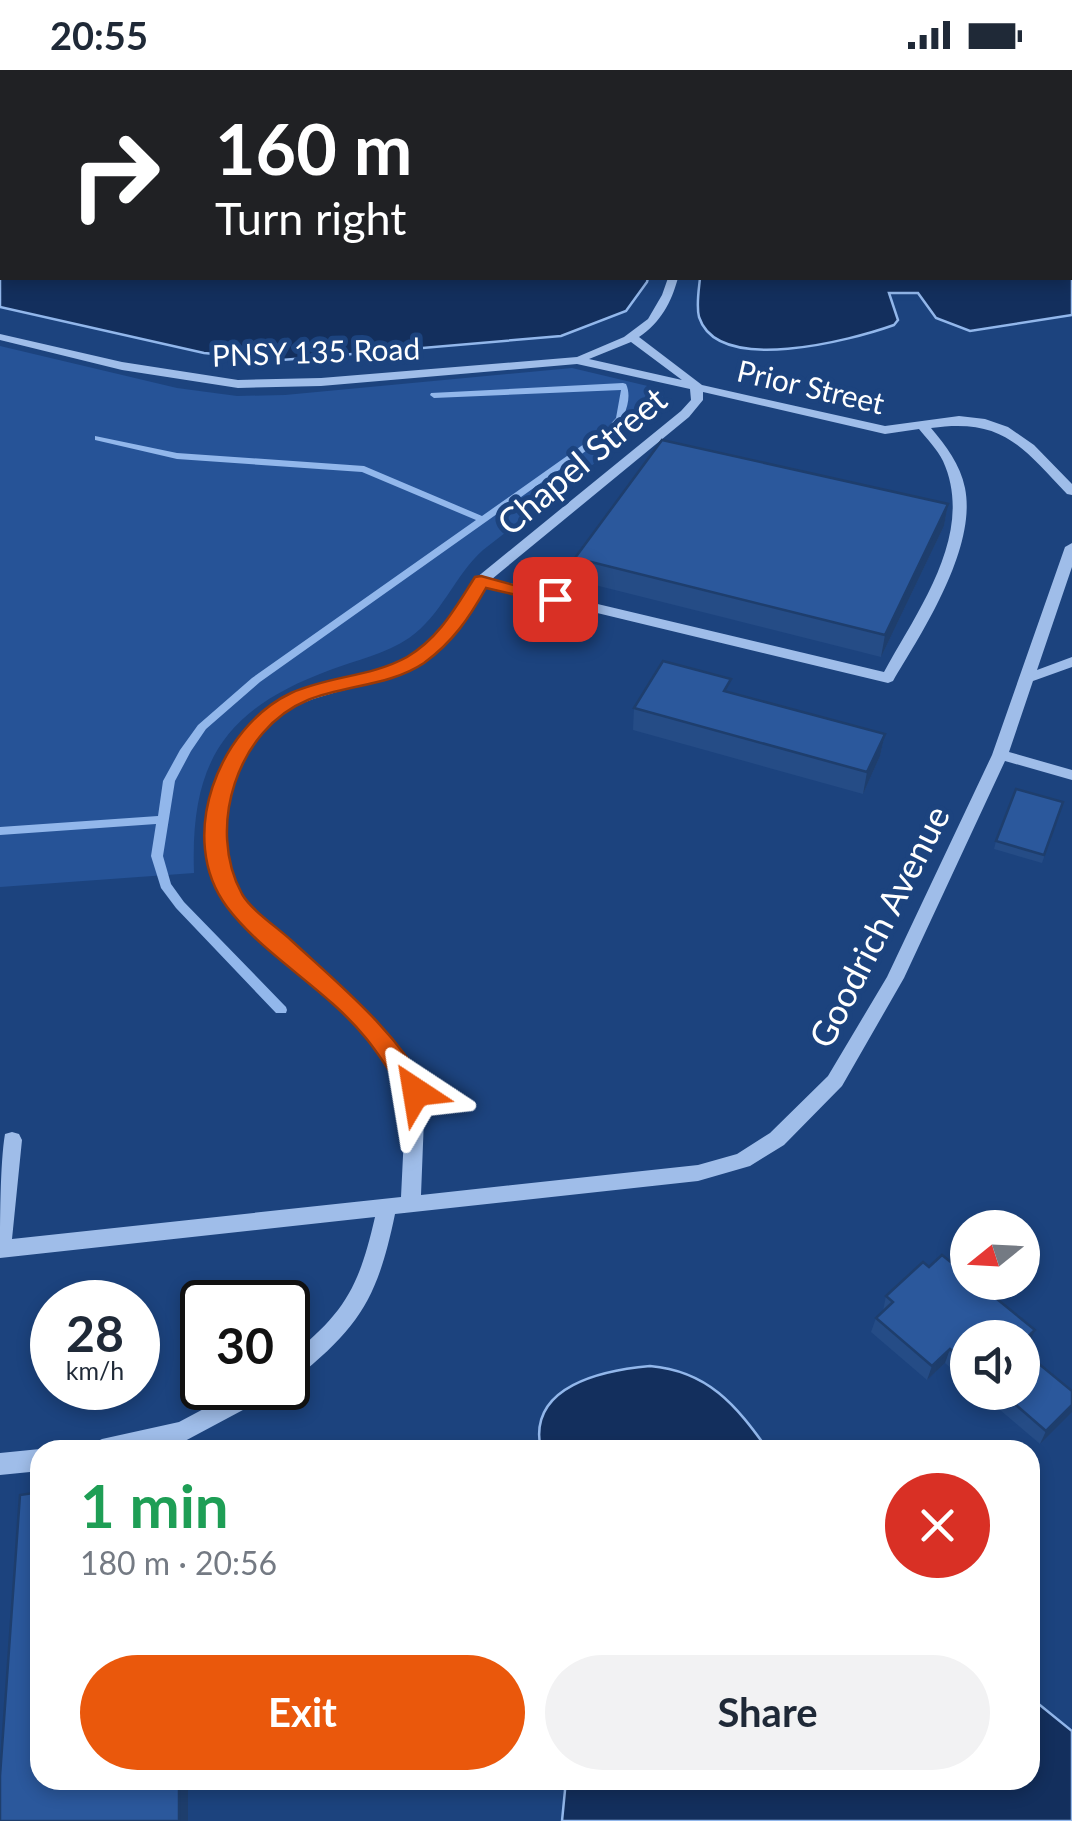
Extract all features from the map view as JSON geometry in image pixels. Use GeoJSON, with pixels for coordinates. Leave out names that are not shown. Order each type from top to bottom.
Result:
{"type":"FeatureCollection","features":[{"type":"Feature","properties":{"kind":"street"},"geometry":{"type":"LineString","coordinates":[[577,360],[634,339],[658,316],[672,280]]}},
{"type":"Feature","properties":{"kind":"street","name":"PNSY 135 Road"},"geometry":{"type":"LineString","coordinates":[[0,337],[122,366],[238,384],[577,360]]}},
{"type":"Feature","properties":{"kind":"street","name":"Chapel Street"},"geometry":{"type":"LineString","coordinates":[[411,1204],[416,1092],[372,1029],[235,902],[220,866],[216,817],[226,771],[248,737],[269,716],[301,696],[388,672],[415,660],[454,628],[481,581],[686,414],[697,400],[696,385],[634,339]]}},
{"type":"Feature","properties":{"kind":"street","name":"Prior Street"},"geometry":{"type":"LineString","coordinates":[[577,360],[860,426],[903,431],[972,420],[1004,430],[1030,448],[1072,491]]}},
{"type":"Feature","properties":{"kind":"street"},"geometry":{"type":"LineString","coordinates":[[481,581],[888,678],[960,534],[963,493],[948,450],[924,427]]}},
{"type":"Feature","properties":{"kind":"street","name":"Goodrich Avenue"},"geometry":{"type":"LineString","coordinates":[[1,1249],[698,1173],[743,1160],[777,1140],[835,1081],[895,978],[1000,756],[1072,547]]}},
{"type":"Feature","properties":{"kind":"street"},"geometry":{"type":"LineString","coordinates":[[1028,678],[1072,662]]}},
{"type":"Feature","properties":{"kind":"street"},"geometry":{"type":"LineString","coordinates":[[1000,756],[1072,775]]}},
{"type":"Feature","properties":{"kind":"street"},"geometry":{"type":"LineString","coordinates":[[1,1249],[12,1140]]}},
{"type":"Feature","properties":{"kind":"street"},"geometry":{"type":"LineString","coordinates":[[310,1354],[336,1333],[369,1286],[387,1206]]}},
{"type":"Feature","properties":{"kind":"street"},"geometry":{"type":"LineString","coordinates":[[147,1440],[183,1432],[222,1410]]}},
{"type":"Feature","properties":{"kind":"street"},"geometry":{"type":"LineString","coordinates":[[0,1464],[30,1461]]}},
{"type":"Feature","properties":{"kind":"shaded area"},"geometry":{"type":"Polygon","coordinates":[[[0,280],[648,280],[626,311],[561,336],[282,360],[204,353],[0,307],[0,280]]]}},
{"type":"Feature","properties":{"kind":"shaded area"},"geometry":{"type":"Polygon","coordinates":[[[700,280],[1072,280],[1072,315],[970,331],[936,318],[918,293],[889,293],[898,320],[894,325],[788,349],[732,345],[711,335],[699,317],[700,280]]]}},
{"type":"Feature","properties":{"kind":"shaded area"},"geometry":{"type":"Polygon","coordinates":[[[0,346],[177,388],[237,396],[285,395],[572,368],[656,388],[663,394],[663,410],[483,550],[430,618],[409,638],[381,653],[294,685],[240,722],[221,744],[208,770],[194,834],[194,873],[0,887],[0,346]]]}},
{"type":"Feature","properties":{"kind":"shaded area"},"geometry":{"type":"Polygon","coordinates":[[[650,1366],[688,1375],[719,1393],[760,1440],[541,1440],[545,1410],[557,1396],[573,1385],[612,1372],[650,1366]]]}},
{"type":"Feature","properties":{"kind":"shaded area"},"geometry":{"type":"Polygon","coordinates":[[[1040,1705],[1072,1731],[1072,1821],[562,1821],[565,1790],[1040,1790],[1040,1705]]]}},
{"type":"Feature","properties":{"kind":"building"},"geometry":{"type":"Polygon","coordinates":[[[662,440],[948,504],[885,635],[575,558],[662,440]]]}},
{"type":"Feature","properties":{"kind":"building"},"geometry":{"type":"Polygon","coordinates":[[[663,661],[731,679],[724,691],[885,734],[867,772],[634,708],[663,661]]]}},
{"type":"Feature","properties":{"kind":"building"},"geometry":{"type":"Polygon","coordinates":[[[1016,789],[1063,802],[1044,855],[996,841],[1016,789]]]}},
{"type":"Feature","properties":{"kind":"building"},"geometry":{"type":"Polygon","coordinates":[[[942,1255],[950,1261],[950,1300],[998,1300],[1023,1320],[950,1320],[950,1349],[932,1366],[876,1318],[893,1302],[886,1296],[923,1262],[929,1267],[942,1255]]]}},
{"type":"Feature","properties":{"kind":"building"},"geometry":{"type":"Polygon","coordinates":[[[1040,1365],[1072,1391],[1072,1405],[1046,1431],[1022,1410],[1040,1410],[1040,1365]]]}},
{"type":"Feature","properties":{"kind":"building"},"geometry":{"type":"Polygon","coordinates":[[[30,1494],[30,1790],[179,1790],[179,1821],[0,1821],[20,1495],[30,1494]]]}},
{"type":"Feature","properties":{"kind":"waterway"},"geometry":{"type":"LineString","coordinates":[[163,819],[169,781],[202,727],[256,680],[611,429],[620,418],[625,390],[623,386],[434,395]]}},
{"type":"Feature","properties":{"kind":"waterway"},"geometry":{"type":"LineString","coordinates":[[98,438],[177,456],[364,469],[480,518]]}},
{"type":"Feature","properties":{"kind":"waterway"},"geometry":{"type":"LineString","coordinates":[[0,831],[163,819]]}},
{"type":"Feature","properties":{"kind":"waterway"},"geometry":{"type":"LineString","coordinates":[[163,819],[157,856],[165,885],[281,1010]]}},
{"type":"Feature","properties":{"kind":"route"},"geometry":{"type":"LineString","coordinates":[[416,1092],[372,1029],[265,934],[235,902],[226,886],[217,844],[216,817],[226,771],[248,737],[278,709],[301,696],[388,672],[431,650],[454,628],[481,581],[555,599]]}}]}
